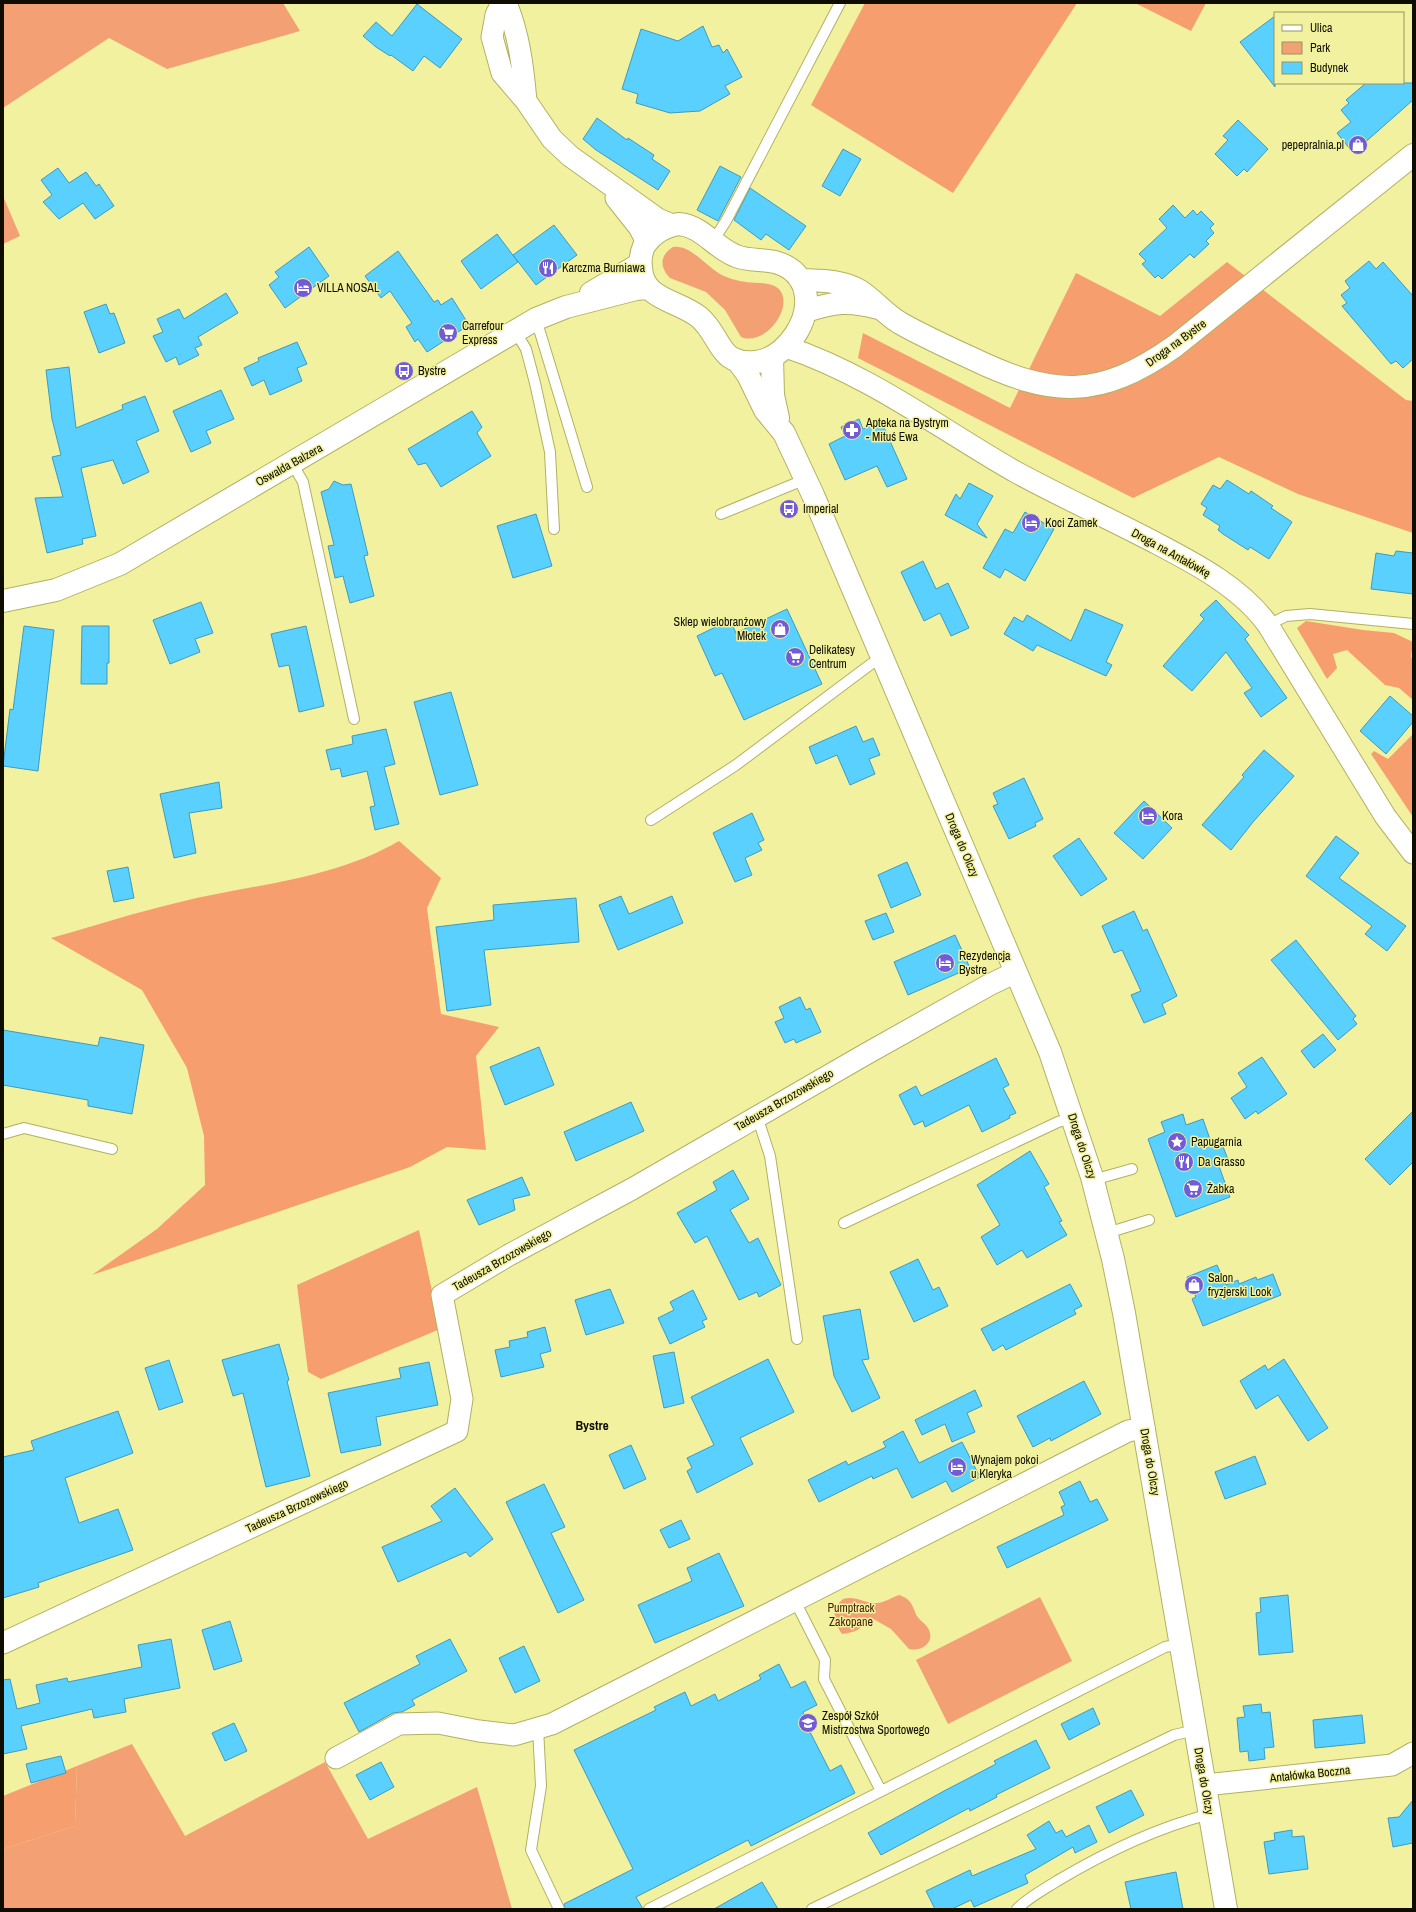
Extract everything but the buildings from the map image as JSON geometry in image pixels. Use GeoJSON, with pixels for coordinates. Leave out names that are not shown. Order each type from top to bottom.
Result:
{"type":"FeatureCollection","features":[{"type":"Feature","properties":{"kind":"street"},"geometry":{"type":"LineString","coordinates":[[502,3],[496,15],[492,37],[502,73],[526,101],[552,138],[570,156],[600,179],[658,219],[672,225],[691,226],[736,256],[767,260],[784,265],[797,275],[807,296],[803,318],[779,352],[752,362],[732,359],[722,351],[710,330],[700,317],[686,307],[657,296],[648,288],[642,277],[640,264],[641,255],[647,242],[657,232],[672,225]]}},
{"type":"Feature","properties":{"kind":"street"},"geometry":{"type":"LineString","coordinates":[[506,3],[512,18],[523,62],[526,101]]}},
{"type":"Feature","properties":{"kind":"street","name":"Droga na Bystre"},"geometry":{"type":"LineString","coordinates":[[800,280],[834,282],[854,288],[901,323],[955,351],[1022,380],[1062,388],[1084,387],[1107,383],[1142,367],[1174,346],[1413,155]]}},
{"type":"Feature","properties":{"kind":"street"},"geometry":{"type":"LineString","coordinates":[[600,179],[628,211],[647,242]]}},
{"type":"Feature","properties":{"kind":"street","name":"Oswalda Balzera"},"geometry":{"type":"LineString","coordinates":[[566,307],[640,264]]}},
{"type":"Feature","properties":{"kind":"street","name":"Oswalda Balzera"},"geometry":{"type":"LineString","coordinates":[[3,601],[56,590],[109,570],[536,319],[566,307],[636,289],[648,288]]}},
{"type":"Feature","properties":{"kind":"street","name":"Droga na Bystre"},"geometry":{"type":"LineString","coordinates":[[803,318],[830,304],[850,302],[879,308]]}},
{"type":"Feature","properties":{"kind":"street","name":"Droga na Antałówkę"},"geometry":{"type":"LineString","coordinates":[[803,318],[829,363]]}},
{"type":"Feature","properties":{"kind":"street","name":"Droga na Antałówkę"},"geometry":{"type":"LineString","coordinates":[[779,352],[829,363],[882,391],[1015,471],[1196,565],[1245,600],[1260,613],[1268,625],[1385,816],[1413,853]]}},
{"type":"Feature","properties":{"kind":"street","name":"Droga do Olczy"},"geometry":{"type":"LineString","coordinates":[[779,352],[771,371],[773,395],[781,429],[806,480],[883,658],[1054,1063],[1093,1180],[1107,1234],[1124,1313],[1226,1909]]}},
{"type":"Feature","properties":{"kind":"street","name":"Droga do Olczy"},"geometry":{"type":"LineString","coordinates":[[737,360],[748,375],[765,410],[781,429]]}},
{"type":"Feature","properties":{"kind":"street","name":"Tadeusza Brzozowskiego"},"geometry":{"type":"LineString","coordinates":[[3,1643],[457,1431],[462,1398],[442,1295],[509,1255],[632,1189],[757,1116],[976,992],[1016,972]]}},
{"type":"Feature","properties":{"kind":"street"},"geometry":{"type":"LineString","coordinates":[[336,1758],[399,1724],[438,1723],[514,1735],[552,1724],[1128,1431],[1144,1428]]}},
{"type":"Feature","properties":{"kind":"street","name":"Antałówka Boczna"},"geometry":{"type":"LineString","coordinates":[[1205,1784],[1392,1764],[1413,1753]]}},
{"type":"Feature","properties":{"kind":"lane"},"geometry":{"type":"LineString","coordinates":[[713,241],[724,223],[840,3]]}},
{"type":"Feature","properties":{"kind":"lane"},"geometry":{"type":"LineString","coordinates":[[536,319],[587,488]]}},
{"type":"Feature","properties":{"kind":"lane"},"geometry":{"type":"LineString","coordinates":[[515,331],[526,349],[536,383],[550,452],[554,530]]}},
{"type":"Feature","properties":{"kind":"lane"},"geometry":{"type":"LineString","coordinates":[[292,463],[303,482],[354,719]]}},
{"type":"Feature","properties":{"kind":"lane"},"geometry":{"type":"LineString","coordinates":[[721,514],[806,480]]}},
{"type":"Feature","properties":{"kind":"lane"},"geometry":{"type":"LineString","coordinates":[[1268,625],[1286,616],[1310,614],[1413,624]]}},
{"type":"Feature","properties":{"kind":"lane"},"geometry":{"type":"LineString","coordinates":[[651,820],[736,765],[870,664],[883,658]]}},
{"type":"Feature","properties":{"kind":"lane"},"geometry":{"type":"LineString","coordinates":[[757,1116],[770,1156],[797,1339]]}},
{"type":"Feature","properties":{"kind":"lane"},"geometry":{"type":"LineString","coordinates":[[844,1223],[1058,1122],[1073,1117]]}},
{"type":"Feature","properties":{"kind":"lane"},"geometry":{"type":"LineString","coordinates":[[3,1134],[24,1128],[112,1149]]}},
{"type":"Feature","properties":{"kind":"lane"},"geometry":{"type":"LineString","coordinates":[[1093,1180],[1132,1169]]}},
{"type":"Feature","properties":{"kind":"lane"},"geometry":{"type":"LineString","coordinates":[[1107,1234],[1149,1220]]}},
{"type":"Feature","properties":{"kind":"lane"},"geometry":{"type":"LineString","coordinates":[[795,1601],[825,1660],[824,1679],[881,1791]]}},
{"type":"Feature","properties":{"kind":"lane"},"geometry":{"type":"LineString","coordinates":[[649,1909],[1165,1646],[1181,1644]]}},
{"type":"Feature","properties":{"kind":"lane"},"geometry":{"type":"LineString","coordinates":[[538,1728],[541,1786],[531,1850],[559,1909]]}},
{"type":"Feature","properties":{"kind":"lane"},"geometry":{"type":"LineString","coordinates":[[812,1909],[1174,1735],[1196,1730]]}},
{"type":"Feature","properties":{"kind":"lane"},"geometry":{"type":"LineString","coordinates":[[1017,1909],[1026,1900],[1076,1870],[1158,1831],[1210,1814]]}},
{"type":"Feature","properties":{"kind":"green space"},"geometry":{"type":"Polygon","coordinates":[[[3,3],[283,3],[300,31],[167,69],[109,38],[3,108],[3,3]]]}},
{"type":"Feature","properties":{"kind":"green space"},"geometry":{"type":"Polygon","coordinates":[[[3,196],[20,236],[3,244],[3,196]]]}},
{"type":"Feature","properties":{"kind":"green space"},"geometry":{"type":"Polygon","coordinates":[[[673,247],[679,247],[692,252],[726,277],[750,283],[776,286],[783,297],[783,306],[775,324],[768,331],[759,336],[750,339],[741,337],[725,310],[706,292],[670,278],[666,274],[662,261],[663,257],[673,247]]]}},
{"type":"Feature","properties":{"kind":"green space","name":"Pumptrack Zakopane"},"geometry":{"type":"Polygon","coordinates":[[[899,1595],[909,1601],[918,1618],[928,1628],[930,1633],[929,1642],[919,1649],[909,1649],[891,1629],[870,1617],[861,1627],[853,1632],[842,1634],[835,1621],[836,1607],[843,1599],[852,1598],[878,1603],[884,1602],[899,1595]]]}},
{"type":"Feature","properties":{"kind":"green space"},"geometry":{"type":"Polygon","coordinates":[[[1040,1597],[1072,1661],[948,1724],[916,1660],[1040,1597]]]}},
{"type":"Feature","properties":{"kind":"green space"},"geometry":{"type":"Polygon","coordinates":[[[132,1744],[185,1836],[325,1762],[368,1839],[477,1787],[512,1909],[3,1909],[3,1849],[75,1826],[77,1766],[132,1744]]]}},
{"type":"Feature","properties":{"kind":"shaded area"},"geometry":{"type":"Polygon","coordinates":[[[865,3],[1077,3],[953,193],[811,105],[865,3]]]}},
{"type":"Feature","properties":{"kind":"shaded area"},"geometry":{"type":"Polygon","coordinates":[[[1135,3],[1206,3],[1191,31],[1135,3]]]}},
{"type":"Feature","properties":{"kind":"shaded area"},"geometry":{"type":"Polygon","coordinates":[[[1227,262],[1406,400],[1413,401],[1413,533],[1298,494],[1219,457],[1133,498],[858,358],[863,333],[1010,408],[1076,273],[1160,316],[1227,262]]]}},
{"type":"Feature","properties":{"kind":"shaded area"},"geometry":{"type":"Polygon","coordinates":[[[1306,621],[1363,630],[1394,633],[1413,642],[1411,657],[1413,659],[1413,700],[1399,688],[1385,685],[1347,650],[1333,654],[1337,668],[1327,679],[1297,628],[1306,621]]]}},
{"type":"Feature","properties":{"kind":"shaded area"},"geometry":{"type":"Polygon","coordinates":[[[1413,734],[1413,817],[1371,754],[1374,751],[1388,759],[1413,734]]]}},
{"type":"Feature","properties":{"kind":"shaded area"},"geometry":{"type":"Polygon","coordinates":[[[399,841],[441,878],[427,908],[441,1014],[499,1027],[476,1056],[486,1150],[447,1147],[410,1167],[92,1275],[157,1229],[205,1185],[204,1136],[187,1068],[142,990],[51,938],[180,902],[320,873],[373,854],[399,841]]]}},
{"type":"Feature","properties":{"kind":"shaded area"},"geometry":{"type":"Polygon","coordinates":[[[419,1230],[440,1329],[321,1379],[308,1372],[297,1285],[419,1230]]]}},
{"type":"Feature","properties":{"kind":"shaded area"},"geometry":{"type":"Polygon","coordinates":[[[77,1766],[75,1826],[3,1849],[3,1796],[77,1766]]]}},
{"type":"Feature","properties":{"kind":"place","name":"pepepralnia.pl"},"geometry":{"type":"Point","coordinates":[1358,145]}},
{"type":"Feature","properties":{"kind":"place","name":"Karczma Burniawa"},"geometry":{"type":"Point","coordinates":[548,268]}},
{"type":"Feature","properties":{"kind":"place","name":"VILLA NOSAL"},"geometry":{"type":"Point","coordinates":[303,288]}},
{"type":"Feature","properties":{"kind":"place","name":"Carrefour Express"},"geometry":{"type":"Point","coordinates":[448,333]}},
{"type":"Feature","properties":{"kind":"place","name":"Bystre"},"geometry":{"type":"Point","coordinates":[404,371]}},
{"type":"Feature","properties":{"kind":"place","name":"Apteka na Bystrym - Mituś Ewa"},"geometry":{"type":"Point","coordinates":[852,430]}},
{"type":"Feature","properties":{"kind":"place","name":"Imperial"},"geometry":{"type":"Point","coordinates":[789,509]}},
{"type":"Feature","properties":{"kind":"place","name":"Koci Zamek"},"geometry":{"type":"Point","coordinates":[1031,523]}},
{"type":"Feature","properties":{"kind":"place","name":"Sklep wielobranżowy Młotek"},"geometry":{"type":"Point","coordinates":[780,629]}},
{"type":"Feature","properties":{"kind":"place","name":"Delikatesy Centrum"},"geometry":{"type":"Point","coordinates":[795,657]}},
{"type":"Feature","properties":{"kind":"place","name":"Kora"},"geometry":{"type":"Point","coordinates":[1148,816]}},
{"type":"Feature","properties":{"kind":"place","name":"Rezydencja Bystre"},"geometry":{"type":"Point","coordinates":[945,963]}},
{"type":"Feature","properties":{"kind":"place","name":"Papugarnia"},"geometry":{"type":"Point","coordinates":[1177,1142]}},
{"type":"Feature","properties":{"kind":"place","name":"Da Grasso"},"geometry":{"type":"Point","coordinates":[1184,1162]}},
{"type":"Feature","properties":{"kind":"place","name":"Żabka"},"geometry":{"type":"Point","coordinates":[1193,1189]}},
{"type":"Feature","properties":{"kind":"place","name":"Salon fryzjerski Look"},"geometry":{"type":"Point","coordinates":[1194,1285]}},
{"type":"Feature","properties":{"kind":"place","name":"Wynajem pokoi u Kleryka"},"geometry":{"type":"Point","coordinates":[957,1467]}},
{"type":"Feature","properties":{"kind":"place","name":"Zespół Szkół Mistrzostwa Sportowego"},"geometry":{"type":"Point","coordinates":[808,1723]}},
{"type":"Feature","properties":{"kind":"district","name":"Bystre"},"geometry":{"type":"Point","coordinates":[592,1425]}}]}
